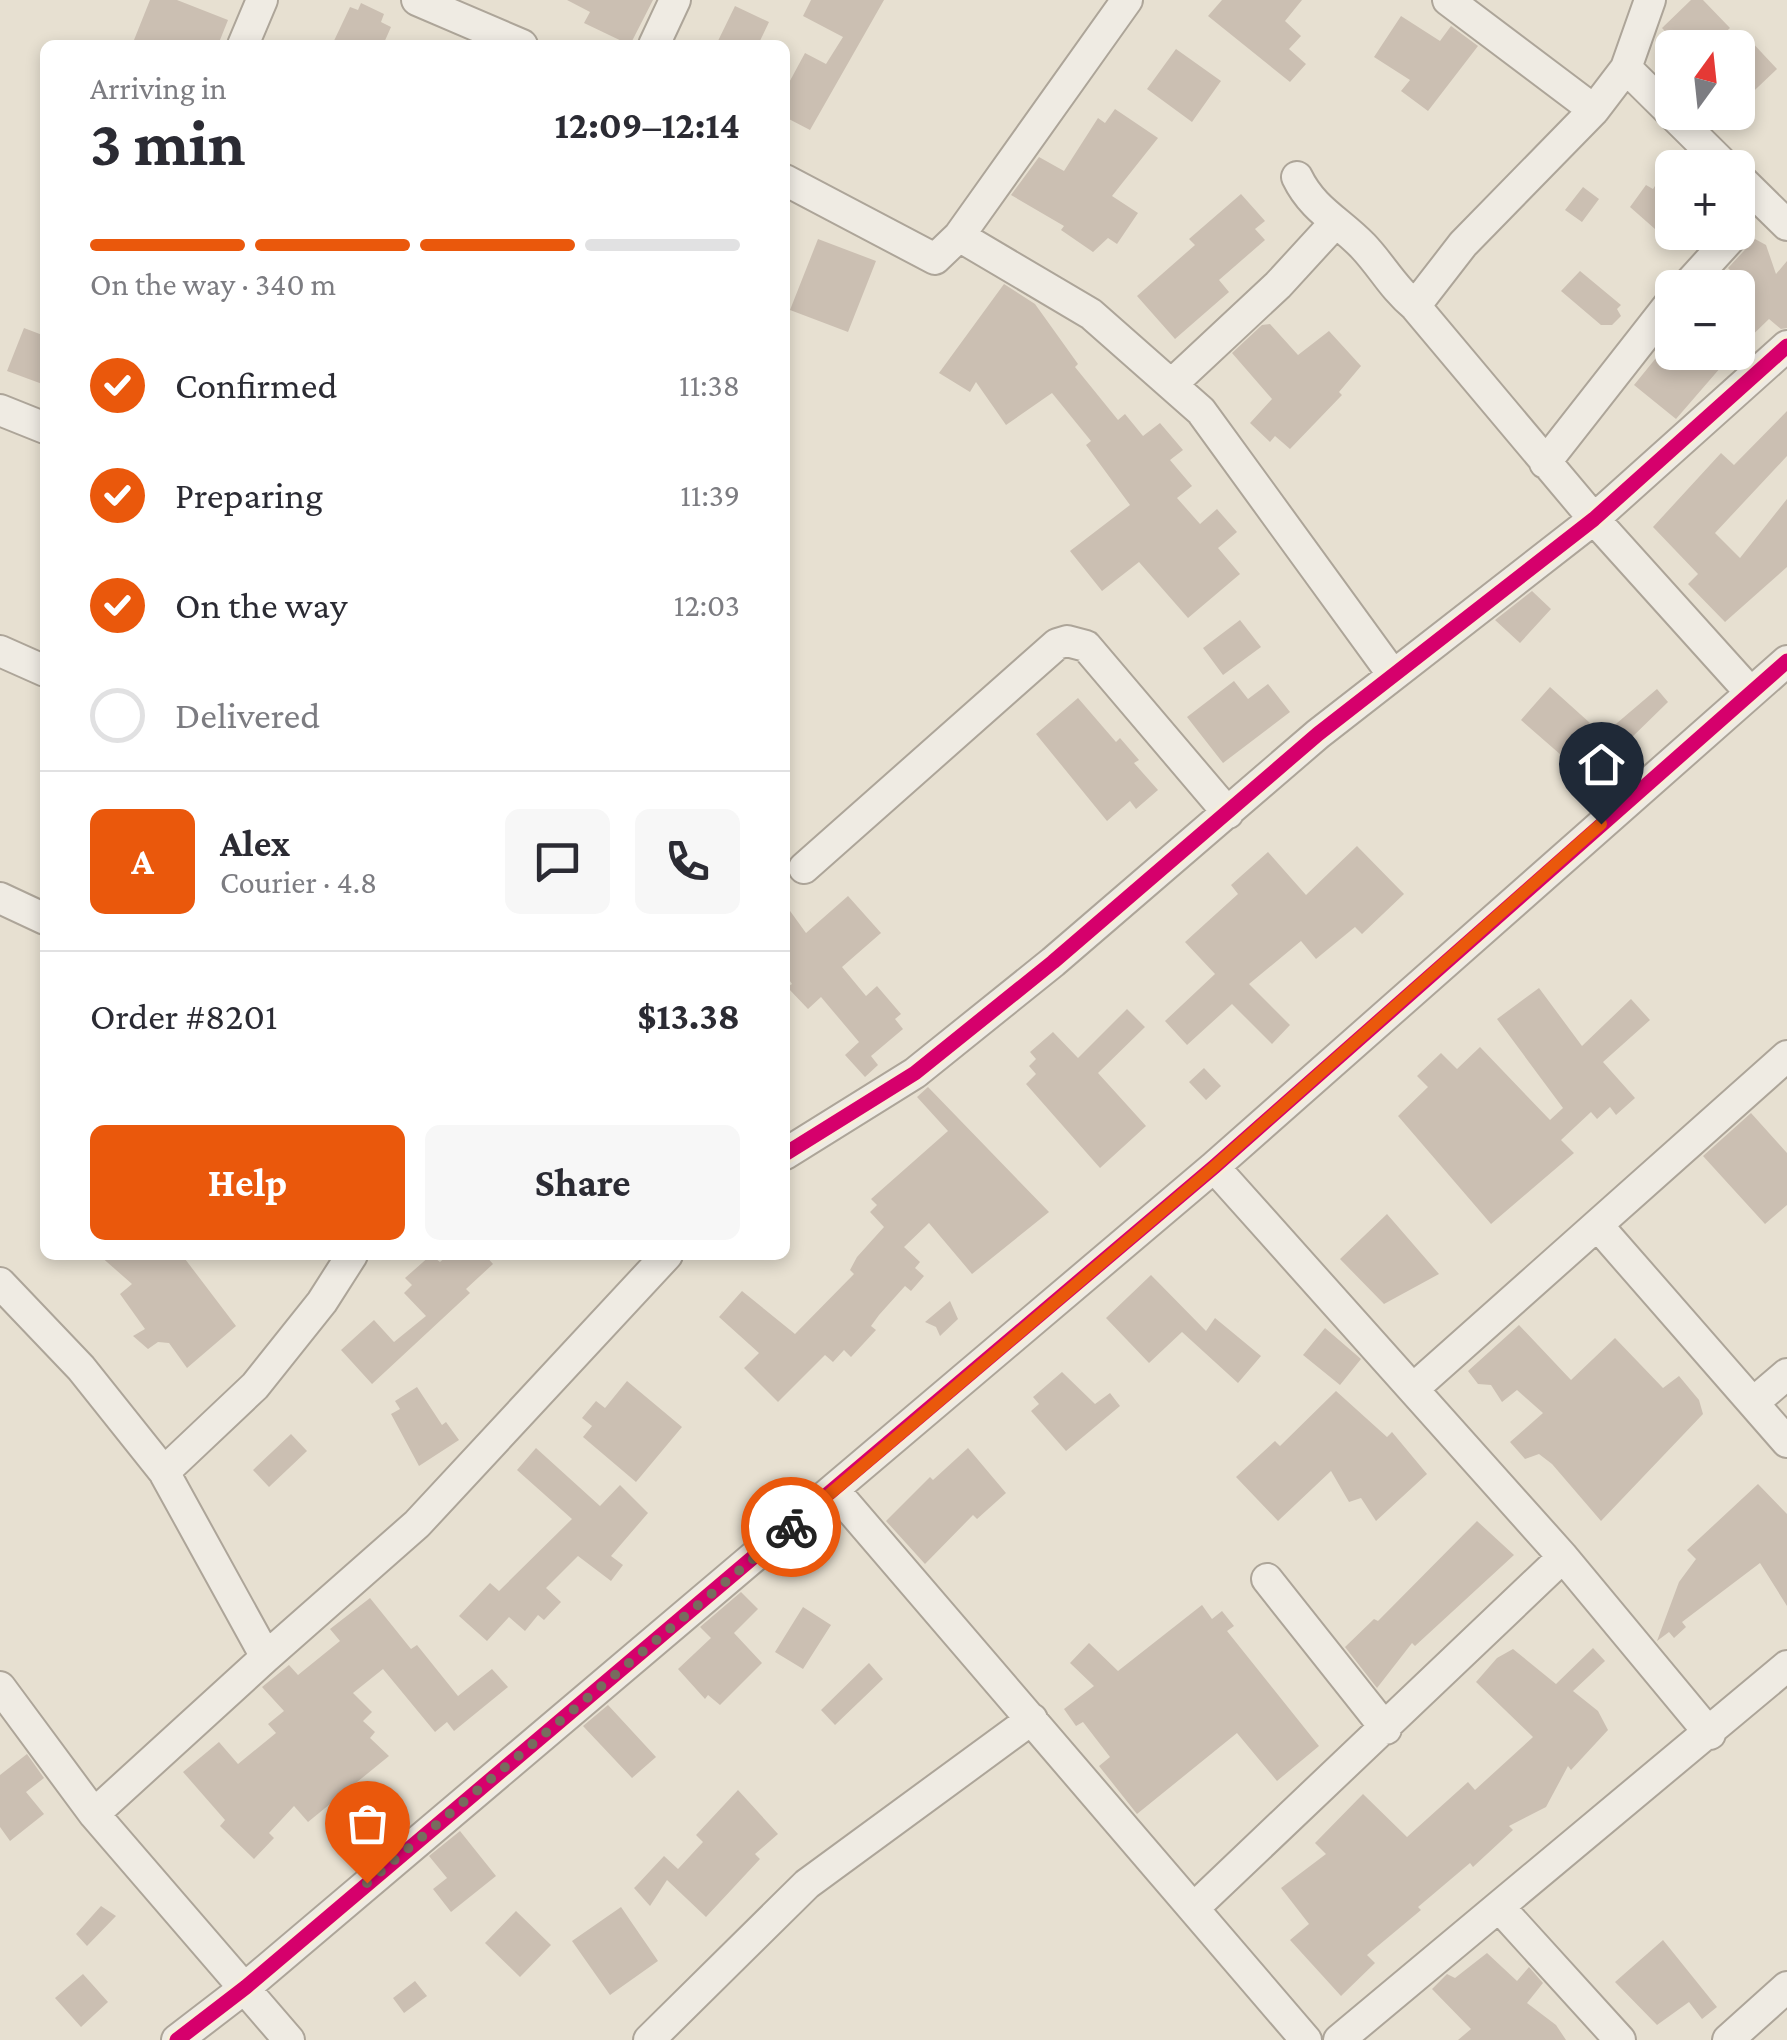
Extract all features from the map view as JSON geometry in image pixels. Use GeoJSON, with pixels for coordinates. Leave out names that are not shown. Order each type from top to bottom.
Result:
{"type":"FeatureCollection","features":[{"type":"Feature","properties":{"kind":"street"},"geometry":{"type":"LineString","coordinates":[[245,40],[262,0]]}},
{"type":"Feature","properties":{"kind":"street"},"geometry":{"type":"LineString","coordinates":[[416,0],[510,40]]}},
{"type":"Feature","properties":{"kind":"street"},"geometry":{"type":"LineString","coordinates":[[656,40],[674,0]]}},
{"type":"Feature","properties":{"kind":"street"},"geometry":{"type":"LineString","coordinates":[[790,183],[935,259],[959,236],[1050,102],[1127,0]]}},
{"type":"Feature","properties":{"kind":"street"},"geometry":{"type":"LineString","coordinates":[[1448,0],[1594,110]]}},
{"type":"Feature","properties":{"kind":"street"},"geometry":{"type":"LineString","coordinates":[[1415,306],[1463,244],[1594,110],[1626,68],[1645,2]]}},
{"type":"Feature","properties":{"kind":"street"},"geometry":{"type":"LineString","coordinates":[[1626,68],[1710,150]]}},
{"type":"Feature","properties":{"kind":"street"},"geometry":{"type":"LineString","coordinates":[[1297,177],[1314,207],[1360,243],[1394,289],[1415,306],[1594,520],[1750,692]]}},
{"type":"Feature","properties":{"kind":"street"},"geometry":{"type":"LineString","coordinates":[[1755,194],[1787,225]]}},
{"type":"Feature","properties":{"kind":"street"},"geometry":{"type":"LineString","coordinates":[[1755,213],[1764,203]]}},
{"type":"Feature","properties":{"kind":"street"},"geometry":{"type":"LineString","coordinates":[[1172,384],[1278,285],[1334,224]]}},
{"type":"Feature","properties":{"kind":"street"},"geometry":{"type":"LineString","coordinates":[[959,236],[1091,314],[1172,384],[1226,443],[1393,675]]}},
{"type":"Feature","properties":{"kind":"street"},"geometry":{"type":"LineString","coordinates":[[1702,270],[1720,250]]}},
{"type":"Feature","properties":{"kind":"street"},"geometry":{"type":"LineString","coordinates":[[1546,464],[1655,322]]}},
{"type":"Feature","properties":{"kind":"street"},"geometry":{"type":"LineString","coordinates":[[790,1151],[915,1073],[1393,675],[1594,520],[1787,346]]}},
{"type":"Feature","properties":{"kind":"street"},"geometry":{"type":"LineString","coordinates":[[0,410],[40,426]]}},
{"type":"Feature","properties":{"kind":"street"},"geometry":{"type":"LineString","coordinates":[[804,868],[1057,644],[1067,641],[1086,646],[1228,812]]}},
{"type":"Feature","properties":{"kind":"street"},"geometry":{"type":"LineString","coordinates":[[0,651],[40,669]]}},
{"type":"Feature","properties":{"kind":"street"},"geometry":{"type":"LineString","coordinates":[[177,2040],[246,1987],[1214,1167],[1787,661]]}},
{"type":"Feature","properties":{"kind":"street"},"geometry":{"type":"LineString","coordinates":[[0,898],[40,918]]}},
{"type":"Feature","properties":{"kind":"street"},"geometry":{"type":"LineString","coordinates":[[1413,1389],[1787,1056]]}},
{"type":"Feature","properties":{"kind":"street"},"geometry":{"type":"LineString","coordinates":[[1214,1167],[1563,1558],[1710,1734]]}},
{"type":"Feature","properties":{"kind":"street"},"geometry":{"type":"LineString","coordinates":[[1598,1227],[1787,1442]]}},
{"type":"Feature","properties":{"kind":"street"},"geometry":{"type":"LineString","coordinates":[[164,1472],[255,1386],[322,1302],[349,1260]]}},
{"type":"Feature","properties":{"kind":"street"},"geometry":{"type":"LineString","coordinates":[[94,1814],[418,1524],[662,1260]]}},
{"type":"Feature","properties":{"kind":"street"},"geometry":{"type":"LineString","coordinates":[[0,1283],[80,1368],[164,1472],[266,1657]]}},
{"type":"Feature","properties":{"kind":"street"},"geometry":{"type":"LineString","coordinates":[[1753,1402],[1787,1374]]}},
{"type":"Feature","properties":{"kind":"street"},"geometry":{"type":"LineString","coordinates":[[834,1490],[1306,2040]]}},
{"type":"Feature","properties":{"kind":"street"},"geometry":{"type":"LineString","coordinates":[[1195,1907],[1563,1558]]}},
{"type":"Feature","properties":{"kind":"street"},"geometry":{"type":"LineString","coordinates":[[1267,1579],[1386,1729]]}},
{"type":"Feature","properties":{"kind":"street"},"geometry":{"type":"LineString","coordinates":[[1339,2040],[1787,1666]]}},
{"type":"Feature","properties":{"kind":"street"},"geometry":{"type":"LineString","coordinates":[[0,1687],[94,1814],[289,2040]]}},
{"type":"Feature","properties":{"kind":"street"},"geometry":{"type":"LineString","coordinates":[[649,2040],[807,1884],[1032,1719]]}},
{"type":"Feature","properties":{"kind":"street"},"geometry":{"type":"LineString","coordinates":[[1500,1908],[1620,2040]]}},
{"type":"Feature","properties":{"kind":"street"},"geometry":{"type":"LineString","coordinates":[[1728,2040],[1787,1986]]}},
{"type":"Feature","properties":{"kind":"building"},"geometry":{"type":"Polygon","coordinates":[[[150,0],[177,0],[228,20],[220,40],[134,40],[150,0]]]}},
{"type":"Feature","properties":{"kind":"building"},"geometry":{"type":"Polygon","coordinates":[[[567,0],[653,0],[633,40],[620,40],[584,23],[590,12],[567,0]]]}},
{"type":"Feature","properties":{"kind":"building"},"geometry":{"type":"Polygon","coordinates":[[[811,0],[884,0],[810,130],[790,120],[790,81],[805,53],[826,64],[843,37],[803,16],[811,0]]]}},
{"type":"Feature","properties":{"kind":"building"},"geometry":{"type":"Polygon","coordinates":[[[1222,0],[1302,0],[1285,21],[1301,36],[1289,49],[1306,64],[1290,82],[1208,16],[1222,0]]]}},
{"type":"Feature","properties":{"kind":"building"},"geometry":{"type":"Polygon","coordinates":[[[1691,0],[1703,0],[1730,28],[1664,30],[1691,0]]]}},
{"type":"Feature","properties":{"kind":"building"},"geometry":{"type":"Polygon","coordinates":[[[361,3],[384,14],[381,22],[391,27],[385,40],[334,40],[350,7],[358,10],[361,3]]]}},
{"type":"Feature","properties":{"kind":"building"},"geometry":{"type":"Polygon","coordinates":[[[735,6],[769,22],[760,40],[718,40],[735,6]]]}},
{"type":"Feature","properties":{"kind":"building"},"geometry":{"type":"Polygon","coordinates":[[[1401,16],[1440,41],[1451,26],[1478,46],[1428,111],[1401,91],[1410,80],[1374,57],[1401,16]]]}},
{"type":"Feature","properties":{"kind":"building"},"geometry":{"type":"Polygon","coordinates":[[[1755,45],[1777,69],[1755,90],[1755,45]]]}},
{"type":"Feature","properties":{"kind":"building"},"geometry":{"type":"Polygon","coordinates":[[[1176,49],[1221,81],[1192,122],[1147,89],[1176,49]]]}},
{"type":"Feature","properties":{"kind":"building"},"geometry":{"type":"Polygon","coordinates":[[[1115,109],[1158,138],[1112,196],[1138,213],[1117,244],[1108,238],[1093,252],[1061,230],[1064,226],[1011,195],[1039,157],[1064,171],[1098,118],[1105,123],[1115,109]]]}},
{"type":"Feature","properties":{"kind":"building"},"geometry":{"type":"Polygon","coordinates":[[[1646,185],[1653,189],[1655,186],[1655,229],[1630,207],[1646,185]]]}},
{"type":"Feature","properties":{"kind":"building"},"geometry":{"type":"Polygon","coordinates":[[[1583,187],[1599,199],[1582,222],[1565,210],[1583,187]]]}},
{"type":"Feature","properties":{"kind":"building"},"geometry":{"type":"Polygon","coordinates":[[[1241,194],[1265,221],[1255,229],[1265,240],[1219,280],[1229,292],[1175,339],[1137,296],[1195,245],[1189,239],[1241,194]]]}},
{"type":"Feature","properties":{"kind":"building"},"geometry":{"type":"Polygon","coordinates":[[[818,239],[876,261],[848,332],[790,310],[818,239]]]}},
{"type":"Feature","properties":{"kind":"building"},"geometry":{"type":"Polygon","coordinates":[[[1755,239],[1766,245],[1776,274],[1787,261],[1787,328],[1781,329],[1769,319],[1755,333],[1755,270],[1728,268],[1745,250],[1755,250],[1755,239]]]}},
{"type":"Feature","properties":{"kind":"building"},"geometry":{"type":"Polygon","coordinates":[[[1580,271],[1621,305],[1617,309],[1621,316],[1612,325],[1601,325],[1561,291],[1580,271]]]}},
{"type":"Feature","properties":{"kind":"building"},"geometry":{"type":"Polygon","coordinates":[[[1004,284],[1035,304],[1078,364],[1075,367],[1118,420],[1125,414],[1143,436],[1160,423],[1183,450],[1170,460],[1192,486],[1177,498],[1200,524],[1217,509],[1237,532],[1218,548],[1240,574],[1188,618],[1139,562],[1102,591],[1070,551],[1130,505],[1086,445],[1091,441],[1052,393],[1006,425],[976,382],[970,392],[939,373],[1004,284]]]}},
{"type":"Feature","properties":{"kind":"building"},"geometry":{"type":"Polygon","coordinates":[[[1270,324],[1298,355],[1329,331],[1361,366],[1339,392],[1342,395],[1290,449],[1275,436],[1270,442],[1250,423],[1272,399],[1232,353],[1262,325],[1270,324]]]}},
{"type":"Feature","properties":{"kind":"building"},"geometry":{"type":"Polygon","coordinates":[[[24,328],[40,334],[40,383],[7,371],[24,328]]]}},
{"type":"Feature","properties":{"kind":"building"},"geometry":{"type":"Polygon","coordinates":[[[1655,359],[1655,370],[1718,370],[1676,419],[1634,385],[1655,359]]]}},
{"type":"Feature","properties":{"kind":"building"},"geometry":{"type":"Polygon","coordinates":[[[1787,411],[1787,456],[1715,533],[1740,558],[1787,499],[1787,567],[1725,622],[1688,584],[1698,574],[1653,527],[1721,453],[1734,465],[1787,411]]]}},
{"type":"Feature","properties":{"kind":"building"},"geometry":{"type":"Polygon","coordinates":[[[1532,591],[1551,609],[1520,643],[1495,620],[1532,591]]]}},
{"type":"Feature","properties":{"kind":"building"},"geometry":{"type":"Polygon","coordinates":[[[1240,620],[1261,647],[1223,675],[1203,648],[1240,620]]]}},
{"type":"Feature","properties":{"kind":"building"},"geometry":{"type":"Polygon","coordinates":[[[1234,681],[1248,699],[1268,684],[1290,712],[1223,763],[1187,717],[1234,681]]]}},
{"type":"Feature","properties":{"kind":"building"},"geometry":{"type":"Polygon","coordinates":[[[1550,687],[1590,723],[1561,755],[1521,720],[1550,687]]]}},
{"type":"Feature","properties":{"kind":"building"},"geometry":{"type":"Polygon","coordinates":[[[1657,689],[1668,702],[1625,744],[1610,729],[1657,689]]]}},
{"type":"Feature","properties":{"kind":"building"},"geometry":{"type":"Polygon","coordinates":[[[1078,698],[1116,742],[1120,738],[1139,760],[1134,763],[1158,790],[1136,809],[1130,801],[1107,821],[1036,734],[1078,698]]]}},
{"type":"Feature","properties":{"kind":"building"},"geometry":{"type":"Polygon","coordinates":[[[1357,846],[1404,894],[1362,934],[1355,927],[1316,959],[1301,941],[1249,984],[1290,1025],[1272,1044],[1232,1004],[1187,1045],[1165,1021],[1215,974],[1185,942],[1238,894],[1231,885],[1268,852],[1306,895],[1357,846]]]}},
{"type":"Feature","properties":{"kind":"building"},"geometry":{"type":"Polygon","coordinates":[[[848,896],[881,933],[842,967],[866,996],[877,986],[901,1014],[895,1019],[903,1029],[871,1056],[878,1065],[865,1077],[845,1055],[859,1042],[821,997],[808,1009],[790,990],[790,911],[806,933],[848,896]]]}},
{"type":"Feature","properties":{"kind":"building"},"geometry":{"type":"Polygon","coordinates":[[[1539,988],[1582,1046],[1631,999],[1650,1020],[1603,1062],[1635,1098],[1616,1115],[1610,1107],[1597,1119],[1591,1112],[1561,1140],[1574,1153],[1491,1224],[1398,1116],[1428,1087],[1417,1076],[1441,1053],[1457,1069],[1480,1047],[1550,1120],[1563,1108],[1497,1019],[1539,988]]]}},
{"type":"Feature","properties":{"kind":"building"},"geometry":{"type":"Polygon","coordinates":[[[1127,1009],[1145,1027],[1098,1073],[1146,1126],[1100,1168],[1026,1084],[1036,1074],[1029,1066],[1036,1059],[1030,1052],[1053,1032],[1078,1058],[1127,1009]]]}},
{"type":"Feature","properties":{"kind":"building"},"geometry":{"type":"Polygon","coordinates":[[[1204,1068],[1221,1086],[1206,1100],[1189,1082],[1204,1068]]]}},
{"type":"Feature","properties":{"kind":"building"},"geometry":{"type":"Polygon","coordinates":[[[928,1087],[1049,1212],[972,1274],[929,1223],[904,1247],[920,1262],[915,1268],[924,1276],[911,1291],[905,1286],[871,1326],[876,1330],[851,1357],[844,1350],[833,1362],[825,1355],[778,1402],[744,1368],[759,1353],[719,1317],[742,1291],[795,1334],[854,1274],[850,1270],[857,1257],[884,1227],[870,1212],[877,1205],[871,1199],[948,1131],[917,1097],[928,1087]]]}},
{"type":"Feature","properties":{"kind":"building"},"geometry":{"type":"Polygon","coordinates":[[[1751,1113],[1787,1153],[1787,1205],[1765,1224],[1703,1156],[1751,1113]]]}},
{"type":"Feature","properties":{"kind":"building"},"geometry":{"type":"Polygon","coordinates":[[[1387,1214],[1439,1274],[1384,1304],[1340,1259],[1387,1214]]]}},
{"type":"Feature","properties":{"kind":"building"},"geometry":{"type":"Polygon","coordinates":[[[105,1260],[186,1260],[236,1326],[187,1368],[169,1343],[158,1342],[148,1349],[133,1336],[145,1329],[120,1294],[132,1284],[105,1260]]]}},
{"type":"Feature","properties":{"kind":"building"},"geometry":{"type":"Polygon","coordinates":[[[425,1260],[489,1260],[493,1264],[466,1289],[470,1293],[372,1384],[341,1350],[374,1320],[394,1342],[426,1316],[404,1293],[412,1285],[405,1278],[425,1260]]]}},
{"type":"Feature","properties":{"kind":"building"},"geometry":{"type":"Polygon","coordinates":[[[1151,1275],[1206,1331],[1215,1318],[1261,1356],[1238,1383],[1182,1332],[1149,1363],[1106,1318],[1151,1275]]]}},
{"type":"Feature","properties":{"kind":"building"},"geometry":{"type":"Polygon","coordinates":[[[950,1301],[958,1319],[940,1336],[936,1327],[925,1322],[950,1301]]]}},
{"type":"Feature","properties":{"kind":"building"},"geometry":{"type":"Polygon","coordinates":[[[1519,1325],[1571,1380],[1615,1338],[1663,1388],[1679,1376],[1699,1400],[1703,1414],[1601,1521],[1552,1464],[1539,1454],[1525,1459],[1510,1442],[1543,1413],[1517,1390],[1502,1402],[1491,1385],[1478,1384],[1468,1371],[1519,1325]]]}},
{"type":"Feature","properties":{"kind":"building"},"geometry":{"type":"Polygon","coordinates":[[[1325,1328],[1361,1359],[1340,1385],[1303,1355],[1325,1328]]]}},
{"type":"Feature","properties":{"kind":"building"},"geometry":{"type":"Polygon","coordinates":[[[1062,1372],[1095,1404],[1110,1393],[1120,1406],[1066,1451],[1031,1411],[1039,1404],[1033,1397],[1062,1372]]]}},
{"type":"Feature","properties":{"kind":"building"},"geometry":{"type":"Polygon","coordinates":[[[627,1381],[682,1427],[636,1482],[583,1437],[592,1426],[582,1418],[596,1401],[605,1408],[627,1381]]]}},
{"type":"Feature","properties":{"kind":"building"},"geometry":{"type":"Polygon","coordinates":[[[417,1387],[442,1425],[446,1422],[459,1440],[419,1466],[391,1414],[400,1409],[395,1401],[417,1387]]]}},
{"type":"Feature","properties":{"kind":"building"},"geometry":{"type":"Polygon","coordinates":[[[1336,1391],[1387,1437],[1392,1432],[1427,1474],[1376,1521],[1361,1498],[1349,1502],[1331,1471],[1278,1521],[1236,1477],[1275,1441],[1280,1446],[1336,1391]]]}},
{"type":"Feature","properties":{"kind":"building"},"geometry":{"type":"Polygon","coordinates":[[[291,1434],[307,1451],[269,1487],[253,1470],[291,1434]]]}},
{"type":"Feature","properties":{"kind":"building"},"geometry":{"type":"Polygon","coordinates":[[[536,1448],[600,1506],[620,1485],[648,1513],[611,1556],[623,1565],[611,1581],[578,1556],[546,1588],[561,1602],[544,1620],[538,1615],[525,1631],[509,1617],[487,1641],[459,1616],[490,1583],[499,1591],[572,1519],[517,1470],[536,1448]]]}},
{"type":"Feature","properties":{"kind":"building"},"geometry":{"type":"Polygon","coordinates":[[[968,1448],[1006,1493],[977,1519],[973,1515],[925,1564],[886,1521],[930,1477],[933,1480],[968,1448]]]}},
{"type":"Feature","properties":{"kind":"building"},"geometry":{"type":"Polygon","coordinates":[[[1758,1484],[1787,1514],[1787,1606],[1760,1563],[1682,1622],[1686,1627],[1674,1638],[1669,1632],[1657,1641],[1679,1582],[1696,1559],[1687,1550],[1758,1484]]]}},
{"type":"Feature","properties":{"kind":"building"},"geometry":{"type":"Polygon","coordinates":[[[1477,1521],[1514,1555],[1415,1646],[1412,1643],[1377,1688],[1345,1647],[1374,1619],[1378,1621],[1477,1521]]]}},
{"type":"Feature","properties":{"kind":"building"},"geometry":{"type":"Polygon","coordinates":[[[741,1592],[758,1609],[734,1633],[762,1663],[720,1705],[708,1695],[705,1699],[678,1669],[711,1638],[700,1627],[741,1592]]]}},
{"type":"Feature","properties":{"kind":"building"},"geometry":{"type":"Polygon","coordinates":[[[370,1598],[411,1649],[417,1645],[458,1696],[492,1669],[508,1687],[454,1731],[447,1722],[435,1732],[383,1669],[353,1693],[372,1712],[363,1721],[375,1732],[370,1738],[389,1756],[308,1822],[294,1806],[269,1833],[274,1838],[254,1859],[220,1826],[225,1820],[183,1772],[219,1742],[238,1764],[276,1733],[268,1724],[284,1711],[262,1687],[289,1665],[298,1675],[340,1641],[330,1629],[370,1598]]]}},
{"type":"Feature","properties":{"kind":"building"},"geometry":{"type":"Polygon","coordinates":[[[1202,1605],[1212,1619],[1222,1611],[1234,1626],[1227,1631],[1319,1746],[1277,1781],[1237,1733],[1137,1814],[1099,1766],[1110,1757],[1083,1722],[1076,1726],[1064,1709],[1094,1686],[1070,1663],[1089,1643],[1118,1671],[1202,1605]]]}},
{"type":"Feature","properties":{"kind":"building"},"geometry":{"type":"Polygon","coordinates":[[[803,1607],[831,1625],[803,1669],[775,1652],[803,1607]]]}},
{"type":"Feature","properties":{"kind":"building"},"geometry":{"type":"Polygon","coordinates":[[[1593,1648],[1605,1661],[1573,1691],[1598,1711],[1608,1730],[1571,1770],[1568,1766],[1546,1807],[1509,1826],[1513,1830],[1473,1867],[1470,1863],[1418,1907],[1421,1910],[1367,1955],[1375,1963],[1341,1996],[1290,1940],[1309,1924],[1281,1888],[1326,1854],[1315,1843],[1363,1794],[1407,1837],[1468,1782],[1475,1790],[1533,1737],[1476,1682],[1497,1658],[1513,1649],[1556,1684],[1593,1648]]]}},
{"type":"Feature","properties":{"kind":"building"},"geometry":{"type":"Polygon","coordinates":[[[869,1663],[883,1679],[835,1725],[821,1710],[869,1663]]]}},
{"type":"Feature","properties":{"kind":"building"},"geometry":{"type":"Polygon","coordinates":[[[608,1705],[656,1757],[632,1778],[583,1726],[608,1705]]]}},
{"type":"Feature","properties":{"kind":"building"},"geometry":{"type":"Polygon","coordinates":[[[27,1754],[44,1778],[26,1792],[44,1814],[10,1841],[0,1827],[0,1775],[27,1754]]]}},
{"type":"Feature","properties":{"kind":"building"},"geometry":{"type":"Polygon","coordinates":[[[738,1790],[778,1834],[755,1854],[760,1859],[706,1917],[667,1880],[650,1906],[634,1888],[664,1856],[678,1869],[703,1842],[696,1835],[738,1790]]]}},
{"type":"Feature","properties":{"kind":"building"},"geometry":{"type":"Polygon","coordinates":[[[460,1831],[496,1876],[451,1912],[433,1889],[447,1878],[429,1856],[460,1831]]]}},
{"type":"Feature","properties":{"kind":"building"},"geometry":{"type":"Polygon","coordinates":[[[101,1906],[116,1916],[87,1946],[76,1934],[101,1906]]]}},
{"type":"Feature","properties":{"kind":"building"},"geometry":{"type":"Polygon","coordinates":[[[621,1907],[658,1961],[610,1995],[572,1941],[621,1907]]]}},
{"type":"Feature","properties":{"kind":"building"},"geometry":{"type":"Polygon","coordinates":[[[516,1911],[551,1945],[520,1977],[485,1943],[516,1911]]]}},
{"type":"Feature","properties":{"kind":"building"},"geometry":{"type":"Polygon","coordinates":[[[1663,1940],[1717,2007],[1702,2019],[1689,2002],[1657,2025],[1615,1982],[1663,1940]]]}},
{"type":"Feature","properties":{"kind":"building"},"geometry":{"type":"Polygon","coordinates":[[[1487,1953],[1517,1981],[1529,1967],[1543,1983],[1527,2003],[1556,2025],[1566,2040],[1458,2040],[1471,2029],[1432,1989],[1447,1974],[1455,1978],[1487,1953]]]}},
{"type":"Feature","properties":{"kind":"building"},"geometry":{"type":"Polygon","coordinates":[[[83,1974],[108,2002],[81,2027],[55,1998],[83,1974]]]}},
{"type":"Feature","properties":{"kind":"building"},"geometry":{"type":"Polygon","coordinates":[[[415,1981],[427,1996],[404,2013],[393,1998],[415,1981]]]}},
{"type":"Feature","properties":{"kind":"cycle path"},"geometry":{"type":"LineString","coordinates":[[790,1151],[915,1073],[1053,962],[1318,734],[1594,519],[1787,346]]}},
{"type":"Feature","properties":{"kind":"cycle path"},"geometry":{"type":"LineString","coordinates":[[177,2040],[246,1987],[1214,1167],[1787,661]]}},
{"type":"Feature","properties":{"kind":"way so far"},"geometry":{"type":"LineString","coordinates":[[367,1883],[791,1527]]}},
{"type":"Feature","properties":{"kind":"route"},"geometry":{"type":"LineString","coordinates":[[791,1527],[1214,1167],[1601,824]]}}]}
